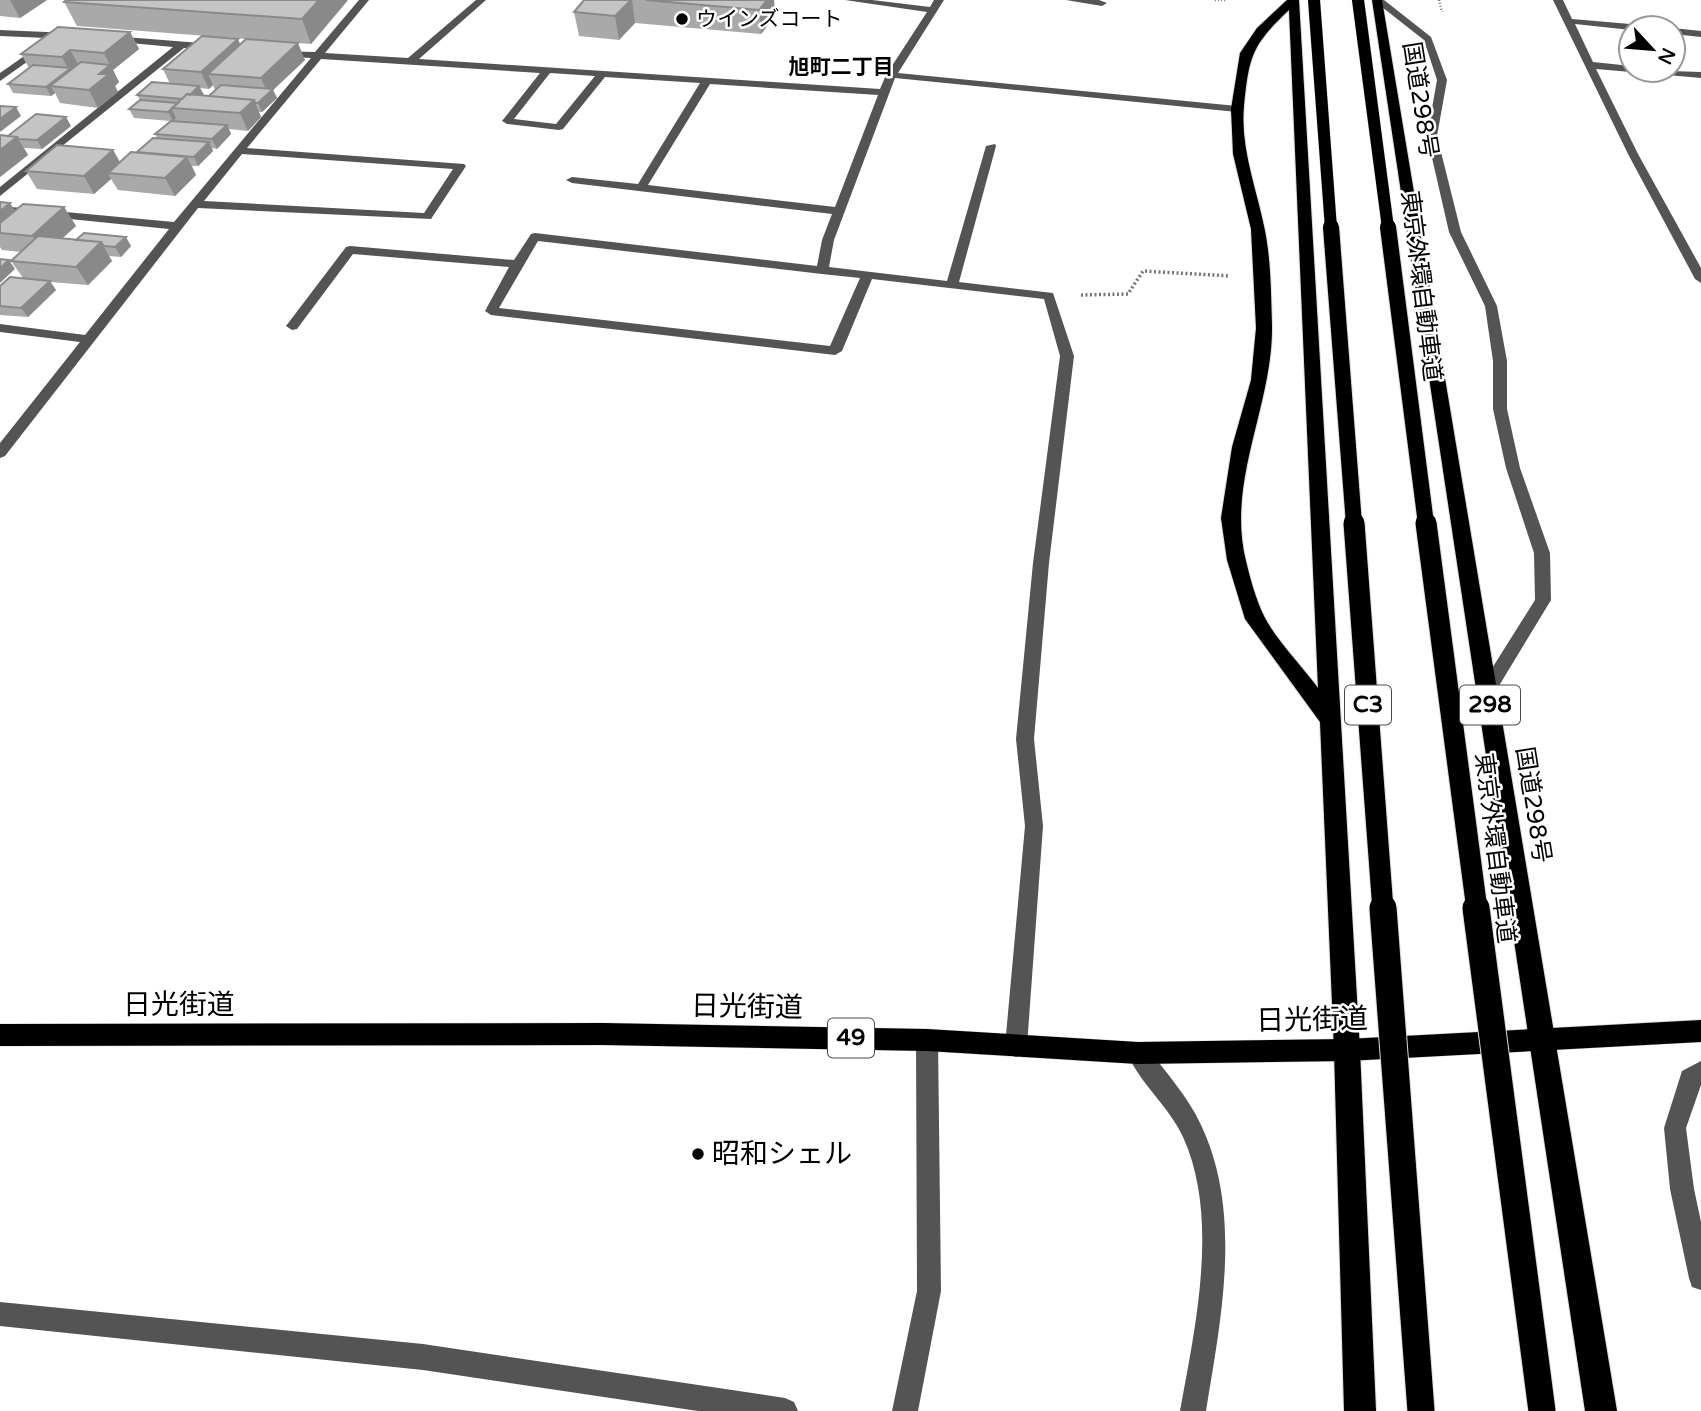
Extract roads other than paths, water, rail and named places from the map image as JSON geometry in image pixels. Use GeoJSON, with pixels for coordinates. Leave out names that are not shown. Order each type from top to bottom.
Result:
{"type":"FeatureCollection","features":[{"type":"Feature","properties":{"kind":"highway"},"geometry":{"type":"LineString","coordinates":[[1293,0],[1261,30],[1246,53],[1237,109],[1240,154],[1258,229],[1264,328],[1259,380],[1241,447],[1230,518],[1236,560],[1255,619],[1329,718]]}},
{"type":"Feature","properties":{"kind":"highway"},"geometry":{"type":"LineString","coordinates":[[1293,0],[1347,1050],[1360,1411]]}},
{"type":"Feature","properties":{"kind":"highway","name":"C3"},"geometry":{"type":"LineString","coordinates":[[1314,0],[1421,1411]]}},
{"type":"Feature","properties":{"kind":"highway","name":"東京外環自動車道"},"geometry":{"type":"LineString","coordinates":[[1358,0],[1542,1411]]}},
{"type":"Feature","properties":{"kind":"highway","name":"国道298号"},"geometry":{"type":"LineString","coordinates":[[1378,0],[1601,1411]]}},
{"type":"Feature","properties":{"kind":"main road","name":"日光街道"},"geometry":{"type":"LineString","coordinates":[[0,1034],[603,1034],[927,1040],[1138,1053],[1347,1050],[1701,1031]]}},
{"type":"Feature","properties":{"kind":"street"},"geometry":{"type":"LineString","coordinates":[[0,453],[177,226],[364,0]]}},
{"type":"Feature","properties":{"kind":"street"},"geometry":{"type":"LineString","coordinates":[[410,62],[481,0]]}},
{"type":"Feature","properties":{"kind":"street"},"geometry":{"type":"LineString","coordinates":[[821,270],[838,211],[891,75],[929,19],[935,5],[850,0]]}},
{"type":"Feature","properties":{"kind":"street"},"geometry":{"type":"LineString","coordinates":[[1071,0],[1102,3]]}},
{"type":"Feature","properties":{"kind":"street"},"geometry":{"type":"LineString","coordinates":[[1378,0],[1429,39],[1442,80],[1432,136],[1455,232],[1491,306],[1500,361],[1500,409],[1513,468],[1542,553],[1543,600],[1488,689]]}},
{"type":"Feature","properties":{"kind":"street"},"geometry":{"type":"LineString","coordinates":[[1559,0],[1633,154],[1701,279]]}},
{"type":"Feature","properties":{"kind":"street"},"geometry":{"type":"LineString","coordinates":[[1567,20],[1617,25]]}},
{"type":"Feature","properties":{"kind":"street"},"geometry":{"type":"LineString","coordinates":[[0,33],[87,37]]}},
{"type":"Feature","properties":{"kind":"street"},"geometry":{"type":"LineString","coordinates":[[0,78],[60,35]]}},
{"type":"Feature","properties":{"kind":"street"},"geometry":{"type":"LineString","coordinates":[[100,38],[222,48]]}},
{"type":"Feature","properties":{"kind":"street"},"geometry":{"type":"LineString","coordinates":[[0,193],[181,45]]}},
{"type":"Feature","properties":{"kind":"street"},"geometry":{"type":"LineString","coordinates":[[264,51],[884,92]]}},
{"type":"Feature","properties":{"kind":"street"},"geometry":{"type":"LineString","coordinates":[[1590,65],[1617,68]]}},
{"type":"Feature","properties":{"kind":"street"},"geometry":{"type":"LineString","coordinates":[[547,71],[507,121],[559,127],[601,75]]}},
{"type":"Feature","properties":{"kind":"street"},"geometry":{"type":"LineString","coordinates":[[891,75],[1237,109]]}},
{"type":"Feature","properties":{"kind":"street"},"geometry":{"type":"LineString","coordinates":[[641,188],[706,82]]}},
{"type":"Feature","properties":{"kind":"street"},"geometry":{"type":"LineString","coordinates":[[952,282],[991,146]]}},
{"type":"Feature","properties":{"kind":"street"},"geometry":{"type":"LineString","coordinates":[[197,204],[427,217],[460,166],[241,151]]}},
{"type":"Feature","properties":{"kind":"street"},"geometry":{"type":"LineString","coordinates":[[572,180],[838,211]]}},
{"type":"Feature","properties":{"kind":"street"},"geometry":{"type":"LineString","coordinates":[[0,209],[177,226]]}},
{"type":"Feature","properties":{"kind":"street"},"geometry":{"type":"LineString","coordinates":[[868,274],[835,351],[491,312],[517,264],[536,237],[821,270],[868,274],[952,282],[1049,296],[1067,356],[1041,563],[1025,739],[1034,826],[1016,1046]]}},
{"type":"Feature","properties":{"kind":"street"},"geometry":{"type":"LineString","coordinates":[[292,326],[350,250],[517,264]]}},
{"type":"Feature","properties":{"kind":"street"},"geometry":{"type":"LineString","coordinates":[[0,328],[89,339]]}},
{"type":"Feature","properties":{"kind":"street"},"geometry":{"type":"LineString","coordinates":[[905,1411],[929,1291],[927,1040]]}},
{"type":"Feature","properties":{"kind":"street"},"geometry":{"type":"LineString","coordinates":[[1138,1053],[1192,1132],[1212,1194],[1214,1248],[1194,1411]]}},
{"type":"Feature","properties":{"kind":"street"},"geometry":{"type":"LineString","coordinates":[[1701,1072],[1690,1079],[1675,1128],[1682,1189],[1701,1278]]}},
{"type":"Feature","properties":{"kind":"street"},"geometry":{"type":"LineString","coordinates":[[0,1314],[422,1357],[785,1411]]}},
{"type":"Feature","properties":{"kind":"place","name":"ウインズコート"},"geometry":{"type":"Point","coordinates":[682,19]}},
{"type":"Feature","properties":{"kind":"place","name":"昭和シェル"},"geometry":{"type":"Point","coordinates":[698,1154]}},
{"type":"Feature","properties":{"kind":"district","name":"旭町二丁目"},"geometry":{"type":"Point","coordinates":[841,67]}}]}
